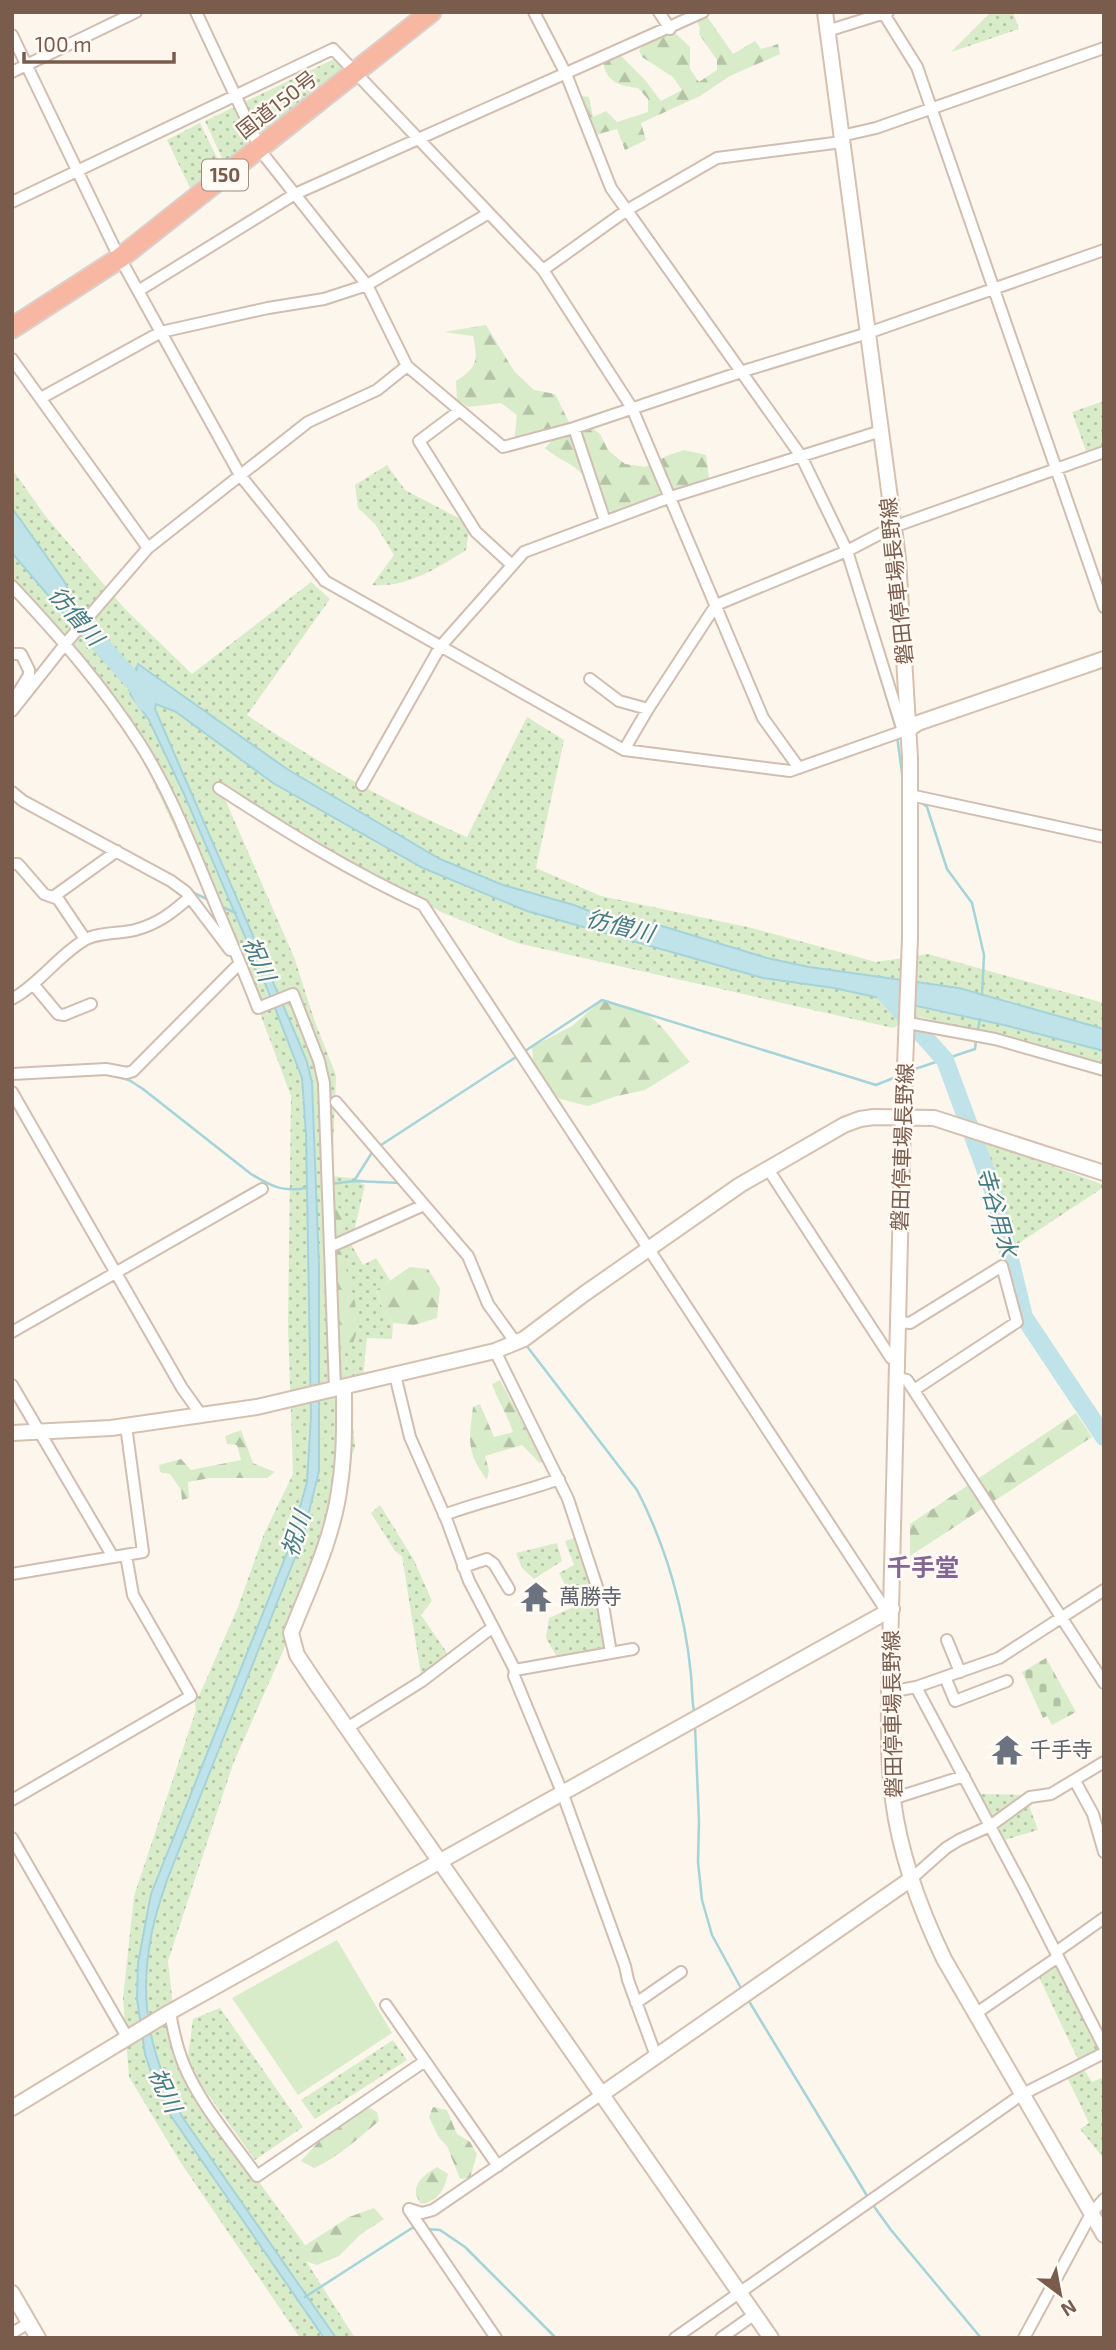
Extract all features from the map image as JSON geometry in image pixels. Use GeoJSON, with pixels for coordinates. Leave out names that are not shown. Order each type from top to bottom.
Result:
{"type":"FeatureCollection","features":[{"type":"Feature","properties":{"kind":"highway","name":"国道150号"},"geometry":{"type":"LineString","coordinates":[[12,328],[120,258],[431,12]]}},
{"type":"Feature","properties":{"kind":"street"},"geometry":{"type":"LineString","coordinates":[[12,72],[136,12]]}},
{"type":"Feature","properties":{"kind":"street"},"geometry":{"type":"LineString","coordinates":[[196,12],[260,148],[367,285],[407,366],[503,447],[574,428],[868,333],[1104,250]]}},
{"type":"Feature","properties":{"kind":"street"},"geometry":{"type":"LineString","coordinates":[[534,12],[565,74],[611,188],[745,371],[801,456],[846,551],[906,730]]}},
{"type":"Feature","properties":{"kind":"street"},"geometry":{"type":"LineString","coordinates":[[659,12],[670,29]]}},
{"type":"Feature","properties":{"kind":"street"},"geometry":{"type":"LineString","coordinates":[[138,291],[295,194],[703,12]]}},
{"type":"Feature","properties":{"kind":"street","name":"磐田停車場長野線"},"geometry":{"type":"LineString","coordinates":[[825,12],[898,558],[910,795],[908,1023],[903,1117],[888,1692],[892,1799],[911,1879],[929,1927],[1021,2095],[1104,2235]]}},
{"type":"Feature","properties":{"kind":"street"},"geometry":{"type":"LineString","coordinates":[[827,30],[886,13],[916,66],[1104,607]]}},
{"type":"Feature","properties":{"kind":"street"},"geometry":{"type":"LineString","coordinates":[[12,34],[120,258],[240,475],[326,581],[440,647],[624,750],[790,771],[906,730],[918,723],[1104,659]]}},
{"type":"Feature","properties":{"kind":"street"},"geometry":{"type":"LineString","coordinates":[[543,270],[626,208],[717,158],[842,139],[1104,48]]}},
{"type":"Feature","properties":{"kind":"street"},"geometry":{"type":"LineString","coordinates":[[12,202],[79,174],[237,99],[333,49],[421,137],[543,270],[632,408],[762,718],[799,768]]}},
{"type":"Feature","properties":{"kind":"street"},"geometry":{"type":"LineString","coordinates":[[41,398],[161,332],[268,308],[324,299],[367,285],[489,213]]}},
{"type":"Feature","properties":{"kind":"street"},"geometry":{"type":"LineString","coordinates":[[12,359],[148,548]]}},
{"type":"Feature","properties":{"kind":"street"},"geometry":{"type":"LineString","coordinates":[[12,711],[66,643],[148,548],[308,422],[377,390],[407,366]]}},
{"type":"Feature","properties":{"kind":"street"},"geometry":{"type":"LineString","coordinates":[[459,411],[419,441],[476,533],[512,565]]}},
{"type":"Feature","properties":{"kind":"street"},"geometry":{"type":"LineString","coordinates":[[574,428],[606,522]]}},
{"type":"Feature","properties":{"kind":"street"},"geometry":{"type":"LineString","coordinates":[[362,785],[440,647],[524,552],[671,497],[881,431]]}},
{"type":"Feature","properties":{"kind":"street"},"geometry":{"type":"LineString","coordinates":[[624,750],[716,605],[846,551],[893,527],[1104,452]]}},
{"type":"Feature","properties":{"kind":"street"},"geometry":{"type":"LineString","coordinates":[[12,586],[66,643],[118,710],[162,781],[258,1008],[293,994],[319,1061],[324,1083],[335,1389],[342,1458],[335,1510],[328,1537],[291,1633],[296,1655],[771,2338]]}},
{"type":"Feature","properties":{"kind":"street"},"geometry":{"type":"LineString","coordinates":[[12,654],[20,654],[29,675],[12,703]]}},
{"type":"Feature","properties":{"kind":"street"},"geometry":{"type":"LineString","coordinates":[[590,679],[619,701],[648,709]]}},
{"type":"Feature","properties":{"kind":"street"},"geometry":{"type":"LineString","coordinates":[[12,2108],[165,2015],[890,1610],[423,905],[346,866],[219,788]]}},
{"type":"Feature","properties":{"kind":"street"},"geometry":{"type":"LineString","coordinates":[[12,792],[23,801],[171,881],[190,897],[241,965]]}},
{"type":"Feature","properties":{"kind":"street"},"geometry":{"type":"LineString","coordinates":[[910,795],[1104,837]]}},
{"type":"Feature","properties":{"kind":"street"},"geometry":{"type":"LineString","coordinates":[[53,897],[117,851]]}},
{"type":"Feature","properties":{"kind":"street"},"geometry":{"type":"LineString","coordinates":[[12,864],[18,864],[44,894],[58,899],[85,939]]}},
{"type":"Feature","properties":{"kind":"street"},"geometry":{"type":"LineString","coordinates":[[12,999],[28,990],[85,939],[136,930],[168,916],[190,897]]}},
{"type":"Feature","properties":{"kind":"street"},"geometry":{"type":"LineString","coordinates":[[12,1073],[106,1069],[127,1073],[133,1071],[241,965]]}},
{"type":"Feature","properties":{"kind":"street"},"geometry":{"type":"LineString","coordinates":[[33,984],[58,1014],[64,1015],[91,1004]]}},
{"type":"Feature","properties":{"kind":"street"},"geometry":{"type":"LineString","coordinates":[[908,1023],[995,1040],[1104,1070]]}},
{"type":"Feature","properties":{"kind":"street"},"geometry":{"type":"LineString","coordinates":[[12,1092],[182,1388],[202,1416]]}},
{"type":"Feature","properties":{"kind":"street"},"geometry":{"type":"LineString","coordinates":[[336,1102],[468,1255],[488,1304],[516,1343]]}},
{"type":"Feature","properties":{"kind":"street"},"geometry":{"type":"LineString","coordinates":[[12,1433],[126,1426],[257,1407],[516,1343],[740,1185],[844,1125],[860,1119],[934,1118],[1104,1173]]}},
{"type":"Feature","properties":{"kind":"street"},"geometry":{"type":"LineString","coordinates":[[768,1169],[891,1358],[898,1358]]}},
{"type":"Feature","properties":{"kind":"street"},"geometry":{"type":"LineString","coordinates":[[12,1332],[262,1189]]}},
{"type":"Feature","properties":{"kind":"street"},"geometry":{"type":"LineString","coordinates":[[330,1247],[424,1205]]}},
{"type":"Feature","properties":{"kind":"street"},"geometry":{"type":"LineString","coordinates":[[899,1322],[910,1323],[1002,1266],[1017,1322],[914,1390]]}},
{"type":"Feature","properties":{"kind":"street"},"geometry":{"type":"LineString","coordinates":[[495,1350],[572,1509],[603,1605],[611,1653]]}},
{"type":"Feature","properties":{"kind":"street"},"geometry":{"type":"LineString","coordinates":[[395,1374],[410,1437],[469,1581],[515,1670],[514,1676],[562,1792],[656,2056]]}},
{"type":"Feature","properties":{"kind":"street"},"geometry":{"type":"LineString","coordinates":[[897,1378],[907,1380],[914,1390],[1104,1684]]}},
{"type":"Feature","properties":{"kind":"street"},"geometry":{"type":"LineString","coordinates":[[12,1385],[113,1557]]}},
{"type":"Feature","properties":{"kind":"street"},"geometry":{"type":"LineString","coordinates":[[12,1574],[143,1552],[126,1426]]}},
{"type":"Feature","properties":{"kind":"street"},"geometry":{"type":"LineString","coordinates":[[444,1515],[480,1501],[528,1490],[559,1479]]}},
{"type":"Feature","properties":{"kind":"street"},"geometry":{"type":"LineString","coordinates":[[12,1800],[191,1696],[133,1595],[126,1555]]}},
{"type":"Feature","properties":{"kind":"street"},"geometry":{"type":"LineString","coordinates":[[463,1567],[487,1559],[494,1564],[509,1589]]}},
{"type":"Feature","properties":{"kind":"street"},"geometry":{"type":"LineString","coordinates":[[888,1692],[916,1688],[999,1658],[1104,1590]]}},
{"type":"Feature","properties":{"kind":"street"},"geometry":{"type":"LineString","coordinates":[[347,1728],[422,1681],[494,1627]]}},
{"type":"Feature","properties":{"kind":"street"},"geometry":{"type":"LineString","coordinates":[[947,1640],[960,1672]]}},
{"type":"Feature","properties":{"kind":"street"},"geometry":{"type":"LineString","coordinates":[[515,1670],[634,1649]]}},
{"type":"Feature","properties":{"kind":"street"},"geometry":{"type":"LineString","coordinates":[[945,1677],[955,1702],[1007,1681]]}},
{"type":"Feature","properties":{"kind":"street"},"geometry":{"type":"LineString","coordinates":[[916,1688],[1104,2047]]}},
{"type":"Feature","properties":{"kind":"street"},"geometry":{"type":"LineString","coordinates":[[496,2338],[409,2209],[422,2213],[433,2210],[911,1879],[946,1848],[990,1826],[1030,1797],[1051,1794],[1104,1762]]}},
{"type":"Feature","properties":{"kind":"street"},"geometry":{"type":"LineString","coordinates":[[892,1799],[964,1776]]}},
{"type":"Feature","properties":{"kind":"street"},"geometry":{"type":"LineString","coordinates":[[1074,1781],[1093,1814],[1104,1852]]}},
{"type":"Feature","properties":{"kind":"street"},"geometry":{"type":"LineString","coordinates":[[12,1838],[127,2037]]}},
{"type":"Feature","properties":{"kind":"street"},"geometry":{"type":"LineString","coordinates":[[975,2014],[1104,1918]]}},
{"type":"Feature","properties":{"kind":"street"},"geometry":{"type":"LineString","coordinates":[[636,2003],[681,1972]]}},
{"type":"Feature","properties":{"kind":"street"},"geometry":{"type":"LineString","coordinates":[[386,2005],[498,2166]]}},
{"type":"Feature","properties":{"kind":"street"},"geometry":{"type":"LineString","coordinates":[[165,2015],[185,2068],[202,2098],[257,2176],[425,2061]]}},
{"type":"Feature","properties":{"kind":"street"},"geometry":{"type":"LineString","coordinates":[[675,2338],[1021,2095],[1104,2053]]}},
{"type":"Feature","properties":{"kind":"street"},"geometry":{"type":"LineString","coordinates":[[1024,2338],[1091,2214],[1104,2199]]}},
{"type":"Feature","properties":{"kind":"street"},"geometry":{"type":"LineString","coordinates":[[12,2293],[38,2338]]}},
{"type":"Feature","properties":{"kind":"street"},"geometry":{"type":"LineString","coordinates":[[721,2338],[755,2314]]}},
{"type":"Feature","properties":{"kind":"street"},"geometry":{"type":"LineString","coordinates":[[12,2333],[29,2323]]}},
{"type":"Feature","properties":{"kind":"green space"},"geometry":{"type":"Polygon","coordinates":[[[704,12],[733,54],[755,41],[761,49],[778,44],[780,54],[730,76],[700,96],[641,123],[646,140],[625,150],[617,129],[595,135],[581,96],[589,97],[593,117],[606,111],[617,122],[648,112],[648,99],[638,88],[615,82],[607,74],[603,62],[617,52],[645,80],[661,101],[682,90],[673,77],[642,57],[639,50],[646,43],[674,32],[690,47],[690,69],[699,82],[717,70],[717,60],[699,34],[697,21],[704,12]]]}},
{"type":"Feature","properties":{"kind":"green space"},"geometry":{"type":"Polygon","coordinates":[[[991,12],[1013,12],[1019,29],[951,52],[991,12]]]}},
{"type":"Feature","properties":{"kind":"green space"},"geometry":{"type":"Polygon","coordinates":[[[334,59],[344,68],[224,162],[205,121],[334,59]]]}},
{"type":"Feature","properties":{"kind":"green space"},"geometry":{"type":"Polygon","coordinates":[[[200,123],[221,166],[191,190],[167,140],[200,123]]]}},
{"type":"Feature","properties":{"kind":"green space"},"geometry":{"type":"Polygon","coordinates":[[[486,325],[514,371],[534,390],[555,394],[570,424],[514,444],[517,415],[501,403],[468,407],[457,400],[456,381],[469,371],[475,362],[475,344],[473,336],[444,332],[486,325]]]}},
{"type":"Feature","properties":{"kind":"green space"},"geometry":{"type":"Polygon","coordinates":[[[1104,401],[1104,449],[1087,454],[1072,412],[1104,401]]]}},
{"type":"Feature","properties":{"kind":"green space"},"geometry":{"type":"Polygon","coordinates":[[[586,423],[600,434],[608,450],[625,464],[645,467],[684,450],[706,455],[710,485],[627,513],[611,513],[581,473],[545,448],[561,431],[586,423]]]}},
{"type":"Feature","properties":{"kind":"green space"},"geometry":{"type":"Polygon","coordinates":[[[387,465],[405,490],[470,524],[466,550],[455,557],[410,580],[372,585],[394,555],[375,524],[358,508],[355,485],[387,465]]]}},
{"type":"Feature","properties":{"kind":"green space"},"geometry":{"type":"Polygon","coordinates":[[[12,469],[47,518],[125,609],[192,674],[311,582],[330,599],[247,715],[327,766],[410,811],[467,837],[527,717],[564,740],[536,868],[601,896],[752,928],[876,962],[928,954],[1104,1003],[1104,1066],[916,1016],[893,1028],[517,943],[441,912],[231,790],[220,788],[294,957],[336,1075],[332,1176],[367,1180],[356,1181],[365,1185],[351,1244],[363,1265],[376,1258],[390,1280],[376,1291],[384,1312],[393,1323],[392,1339],[367,1338],[363,1378],[349,1386],[355,1447],[340,1484],[291,1633],[233,1764],[168,1961],[178,2049],[187,2064],[193,2019],[220,2008],[303,2127],[255,2160],[192,2072],[219,2127],[305,2245],[299,2250],[355,2338],[300,2338],[181,2163],[129,2077],[123,1998],[134,1896],[196,1710],[194,1696],[199,1696],[238,1607],[264,1534],[293,1474],[288,1326],[291,1096],[255,1000],[116,702],[12,580],[12,469]]]}},
{"type":"Feature","properties":{"kind":"green space"},"geometry":{"type":"Polygon","coordinates":[[[602,1000],[645,1013],[664,1029],[690,1062],[645,1090],[588,1106],[560,1099],[534,1072],[532,1047],[572,1026],[602,1000]]]}},
{"type":"Feature","properties":{"kind":"green space"},"geometry":{"type":"Polygon","coordinates":[[[983,1140],[1104,1185],[1104,1187],[1013,1247],[983,1140]]]}},
{"type":"Feature","properties":{"kind":"green space"},"geometry":{"type":"Polygon","coordinates":[[[328,1202],[345,1211],[341,1250],[355,1302],[357,1331],[349,1356],[338,1337],[328,1202]]]}},
{"type":"Feature","properties":{"kind":"green space"},"geometry":{"type":"Polygon","coordinates":[[[410,1267],[428,1269],[440,1288],[437,1318],[414,1325],[393,1323],[384,1312],[376,1290],[410,1267]]]}},
{"type":"Feature","properties":{"kind":"green space"},"geometry":{"type":"Polygon","coordinates":[[[500,1380],[543,1461],[540,1463],[522,1445],[485,1456],[489,1470],[487,1480],[472,1453],[473,1407],[480,1404],[494,1437],[513,1432],[492,1384],[500,1380]]]}},
{"type":"Feature","properties":{"kind":"green space"},"geometry":{"type":"Polygon","coordinates":[[[1076,1413],[1092,1437],[910,1556],[910,1524],[1076,1413]]]}},
{"type":"Feature","properties":{"kind":"green space"},"geometry":{"type":"Polygon","coordinates":[[[241,1430],[253,1463],[275,1472],[267,1478],[210,1478],[188,1482],[189,1498],[182,1500],[181,1490],[170,1474],[160,1472],[159,1465],[181,1459],[191,1470],[241,1460],[237,1445],[227,1444],[225,1436],[241,1430]]]}},
{"type":"Feature","properties":{"kind":"green space"},"geometry":{"type":"Polygon","coordinates":[[[380,1505],[414,1560],[432,1601],[421,1615],[450,1657],[422,1681],[402,1556],[395,1551],[371,1513],[380,1505]]]}},
{"type":"Feature","properties":{"kind":"green space"},"geometry":{"type":"Polygon","coordinates":[[[580,1536],[597,1589],[573,1600],[559,1573],[574,1565],[565,1541],[580,1536]]]}},
{"type":"Feature","properties":{"kind":"green space"},"geometry":{"type":"Polygon","coordinates":[[[557,1543],[562,1561],[534,1579],[522,1568],[516,1553],[557,1543]]]}},
{"type":"Feature","properties":{"kind":"green space"},"geometry":{"type":"Polygon","coordinates":[[[599,1596],[611,1653],[560,1662],[546,1638],[549,1618],[599,1596]]]}},
{"type":"Feature","properties":{"kind":"green space"},"geometry":{"type":"Polygon","coordinates":[[[1046,1658],[1076,1712],[1052,1725],[1047,1716],[1043,1718],[1022,1672],[1046,1658]]]}},
{"type":"Feature","properties":{"kind":"green space"},"geometry":{"type":"Polygon","coordinates":[[[1025,1795],[1038,1830],[998,1842],[989,1820],[974,1796],[1025,1795]]]}},
{"type":"Feature","properties":{"kind":"green space"},"geometry":{"type":"Polygon","coordinates":[[[337,1940],[392,2033],[298,2095],[232,1998],[337,1940]]]}},
{"type":"Feature","properties":{"kind":"green space"},"geometry":{"type":"Polygon","coordinates":[[[1058,1957],[1104,2047],[1081,2065],[1092,2082],[1104,2077],[1104,2159],[1080,2129],[1089,2123],[1065,2073],[1080,2064],[1038,1975],[1058,1957]]]}},
{"type":"Feature","properties":{"kind":"green space"},"geometry":{"type":"Polygon","coordinates":[[[393,2040],[407,2060],[315,2119],[301,2100],[393,2040]]]}},
{"type":"Feature","properties":{"kind":"green space"},"geometry":{"type":"Polygon","coordinates":[[[366,2106],[377,2112],[379,2121],[364,2134],[314,2168],[301,2161],[323,2137],[366,2106]]]}},
{"type":"Feature","properties":{"kind":"green space"},"geometry":{"type":"Polygon","coordinates":[[[433,2107],[447,2110],[457,2134],[470,2142],[477,2154],[470,2178],[460,2179],[447,2146],[439,2138],[429,2117],[433,2107]]]}},
{"type":"Feature","properties":{"kind":"green space"},"geometry":{"type":"Polygon","coordinates":[[[437,2167],[448,2174],[445,2185],[440,2194],[421,2204],[417,2198],[416,2187],[426,2174],[437,2167]]]}},
{"type":"Feature","properties":{"kind":"green space"},"geometry":{"type":"Polygon","coordinates":[[[374,2208],[384,2219],[360,2235],[339,2256],[317,2265],[302,2260],[298,2250],[349,2217],[374,2208]]]}},
{"type":"Feature","properties":{"kind":"water"},"geometry":{"type":"Polygon","coordinates":[[[12,508],[64,581],[105,662],[12,553],[12,508]]]}},
{"type":"Feature","properties":{"kind":"water","name":"祝川"},"geometry":{"type":"Polygon","coordinates":[[[138,664],[287,769],[440,859],[503,885],[574,905],[609,919],[652,923],[767,958],[809,967],[959,988],[1104,1029],[1104,1051],[1004,1025],[834,988],[763,978],[527,911],[423,868],[273,783],[176,712],[156,704],[155,709],[307,1062],[312,1083],[319,1267],[319,1471],[302,1540],[160,1901],[147,1962],[147,2008],[155,2052],[183,2118],[336,2338],[324,2338],[171,2116],[156,2087],[145,2054],[137,1999],[138,1963],[151,1894],[287,1553],[307,1482],[311,1416],[306,1134],[302,1078],[272,1000],[184,794],[149,720],[130,694],[138,664]]]}},
{"type":"Feature","properties":{"kind":"waterway"},"geometry":{"type":"LineString","coordinates":[[309,66],[331,56]]}},
{"type":"Feature","properties":{"kind":"waterway"},"geometry":{"type":"LineString","coordinates":[[635,212],[744,367]]}},
{"type":"Feature","properties":{"kind":"waterway"},"geometry":{"type":"LineString","coordinates":[[748,372],[801,450]]}},
{"type":"Feature","properties":{"kind":"waterway","name":"彷僧川"},"geometry":{"type":"LineString","coordinates":[[75,615],[139,688],[145,702]]}},
{"type":"Feature","properties":{"kind":"waterway"},"geometry":{"type":"LineString","coordinates":[[878,669],[896,729]]}},
{"type":"Feature","properties":{"kind":"waterway"},"geometry":{"type":"LineString","coordinates":[[897,736],[904,788]]}},
{"type":"Feature","properties":{"kind":"waterway"},"geometry":{"type":"LineString","coordinates":[[920,801],[927,807],[947,869],[972,903],[984,955],[982,995]]}},
{"type":"Feature","properties":{"kind":"waterway"},"geometry":{"type":"LineString","coordinates":[[192,892],[211,901]]}},
{"type":"Feature","properties":{"kind":"waterway"},"geometry":{"type":"LineString","coordinates":[[220,906],[236,913]]}},
{"type":"Feature","properties":{"kind":"waterway","name":"寺谷用水"},"geometry":{"type":"LineString","coordinates":[[884,992],[945,1060],[994,1193],[1024,1317],[1104,1437]]}},
{"type":"Feature","properties":{"kind":"waterway"},"geometry":{"type":"LineString","coordinates":[[525,1051],[602,1000],[876,1085],[896,1077]]}},
{"type":"Feature","properties":{"kind":"waterway"},"geometry":{"type":"LineString","coordinates":[[977,1034],[980,1019]]}},
{"type":"Feature","properties":{"kind":"waterway"},"geometry":{"type":"LineString","coordinates":[[915,1069],[975,1049],[976,1040]]}},
{"type":"Feature","properties":{"kind":"waterway"},"geometry":{"type":"LineString","coordinates":[[378,1147],[519,1055]]}},
{"type":"Feature","properties":{"kind":"waterway"},"geometry":{"type":"LineString","coordinates":[[106,1074],[129,1080],[143,1089],[258,1178],[284,1189],[307,1188]]}},
{"type":"Feature","properties":{"kind":"waterway"},"geometry":{"type":"LineString","coordinates":[[354,1181],[373,1151]]}},
{"type":"Feature","properties":{"kind":"waterway"},"geometry":{"type":"LineString","coordinates":[[331,1184],[354,1181],[401,1183]]}},
{"type":"Feature","properties":{"kind":"waterway"},"geometry":{"type":"LineString","coordinates":[[442,1218],[459,1237]]}},
{"type":"Feature","properties":{"kind":"waterway"},"geometry":{"type":"LineString","coordinates":[[526,1345],[637,1490],[647,1511],[673,1580],[679,1604],[688,1651],[694,1712]]}},
{"type":"Feature","properties":{"kind":"waterway"},"geometry":{"type":"LineString","coordinates":[[695,1726],[698,1862],[702,1900],[712,1935],[742,1990]]}},
{"type":"Feature","properties":{"kind":"waterway"},"geometry":{"type":"LineString","coordinates":[[747,1998],[869,2199]]}},
{"type":"Feature","properties":{"kind":"waterway"},"geometry":{"type":"LineString","coordinates":[[873,2205],[981,2338]]}},
{"type":"Feature","properties":{"kind":"waterway"},"geometry":{"type":"LineString","coordinates":[[305,2297],[412,2228],[417,2228]]}},
{"type":"Feature","properties":{"kind":"waterway"},"geometry":{"type":"LineString","coordinates":[[427,2229],[440,2230],[465,2247],[556,2338]]}},
{"type":"Feature","properties":{"kind":"place","name":"萬勝寺"},"geometry":{"type":"Point","coordinates":[536,1597]}},
{"type":"Feature","properties":{"kind":"place","name":"千手寺"},"geometry":{"type":"Point","coordinates":[1007,1750]}},
{"type":"Feature","properties":{"kind":"district","name":"千手堂"},"geometry":{"type":"Point","coordinates":[923,1568]}}]}
